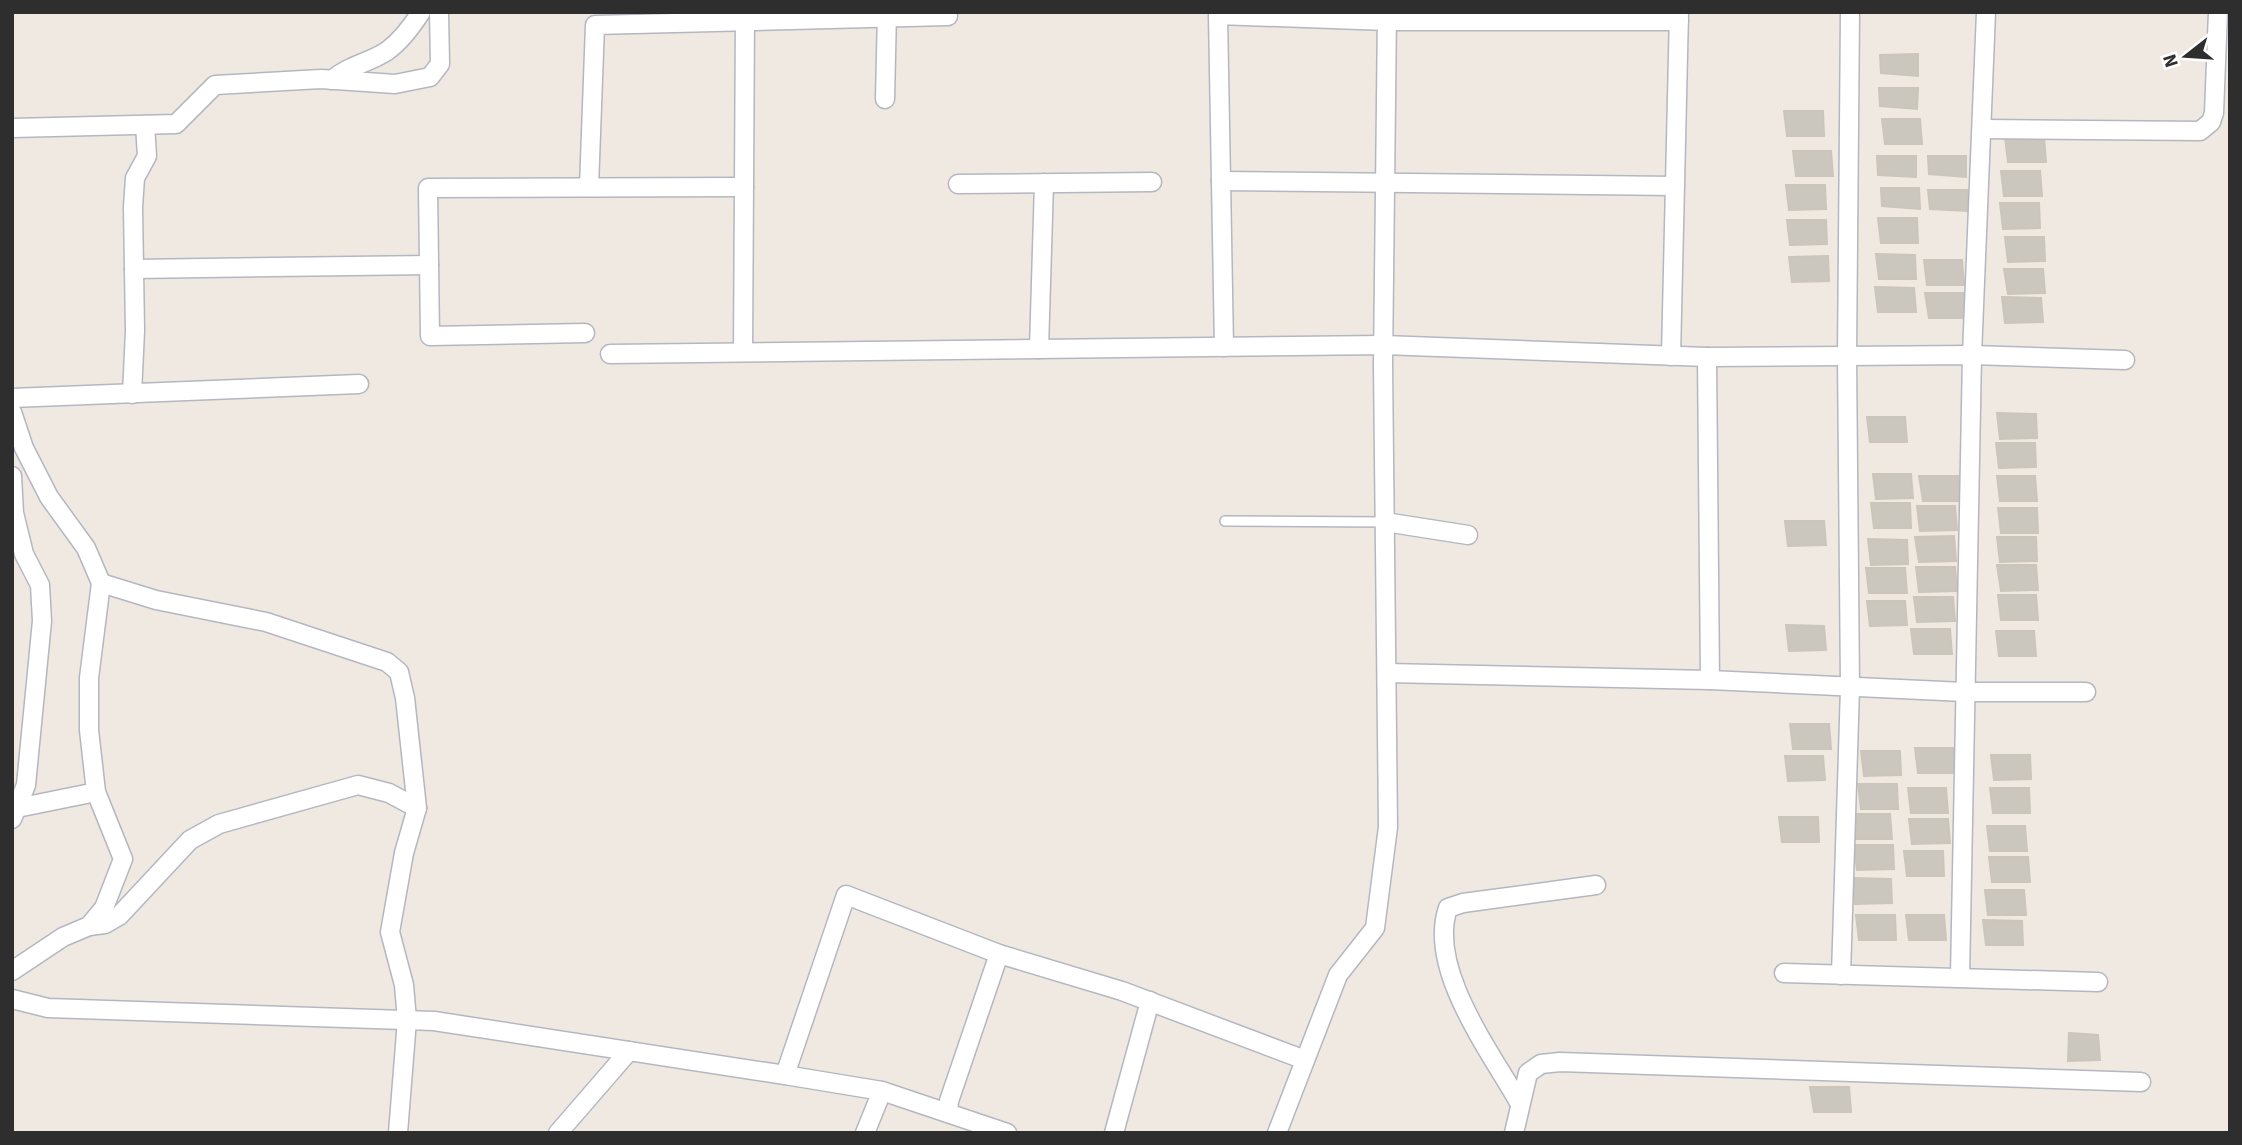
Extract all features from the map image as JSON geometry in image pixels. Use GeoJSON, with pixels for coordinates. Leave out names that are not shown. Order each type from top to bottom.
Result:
{"type":"FeatureCollection","features":[{"type":"Feature","properties":{"kind":"street"},"geometry":{"type":"LineString","coordinates":[[332,80],[344,69],[387,51],[410,30],[421,12]]}},
{"type":"Feature","properties":{"kind":"street"},"geometry":{"type":"LineString","coordinates":[[12,128],[176,124],[215,85],[332,80],[395,84],[430,77],[440,64],[439,12]]}},
{"type":"Feature","properties":{"kind":"street"},"geometry":{"type":"LineString","coordinates":[[1841,975],[1850,688],[1847,356],[1850,12]]}},
{"type":"Feature","properties":{"kind":"street"},"geometry":{"type":"LineString","coordinates":[[1960,977],[1972,355],[1986,12]]}},
{"type":"Feature","properties":{"kind":"street"},"geometry":{"type":"LineString","coordinates":[[1983,129],[2200,131],[2211,122],[2223,66],[2218,12]]}},
{"type":"Feature","properties":{"kind":"street"},"geometry":{"type":"LineString","coordinates":[[885,99],[887,15]]}},
{"type":"Feature","properties":{"kind":"street"},"geometry":{"type":"LineString","coordinates":[[1224,347],[1218,15],[1679,17],[1671,356]]}},
{"type":"Feature","properties":{"kind":"street"},"geometry":{"type":"LineString","coordinates":[[589,187],[596,25],[745,18],[948,16]]}},
{"type":"Feature","properties":{"kind":"street"},"geometry":{"type":"LineString","coordinates":[[1277,1133],[1338,975],[1375,928],[1388,827],[1383,345],[1387,17]]}},
{"type":"Feature","properties":{"kind":"street"},"geometry":{"type":"LineString","coordinates":[[743,352],[745,18]]}},
{"type":"Feature","properties":{"kind":"street"},"geometry":{"type":"LineString","coordinates":[[132,394],[135,178],[147,156],[145,125]]}},
{"type":"Feature","properties":{"kind":"street"},"geometry":{"type":"LineString","coordinates":[[1221,181],[1385,185],[1675,186]]}},
{"type":"Feature","properties":{"kind":"street"},"geometry":{"type":"LineString","coordinates":[[958,184],[1152,182]]}},
{"type":"Feature","properties":{"kind":"street"},"geometry":{"type":"LineString","coordinates":[[1039,349],[1044,183]]}},
{"type":"Feature","properties":{"kind":"street"},"geometry":{"type":"LineString","coordinates":[[585,333],[430,336],[428,188],[744,187]]}},
{"type":"Feature","properties":{"kind":"street"},"geometry":{"type":"LineString","coordinates":[[134,269],[429,265]]}},
{"type":"Feature","properties":{"kind":"street"},"geometry":{"type":"LineString","coordinates":[[610,354],[1383,345],[1707,357],[1972,355],[2125,360]]}},
{"type":"Feature","properties":{"kind":"street"},"geometry":{"type":"LineString","coordinates":[[1707,357],[1710,680]]}},
{"type":"Feature","properties":{"kind":"street"},"geometry":{"type":"LineString","coordinates":[[12,398],[359,384]]}},
{"type":"Feature","properties":{"kind":"street"},"geometry":{"type":"LineString","coordinates":[[12,412],[24,448],[49,496],[86,548],[101,583],[89,678],[89,730],[96,792],[123,859],[104,908],[89,926]]}},
{"type":"Feature","properties":{"kind":"street"},"geometry":{"type":"LineString","coordinates":[[12,476],[14,513],[21,540],[40,585],[42,621],[26,785],[15,813]]}},
{"type":"Feature","properties":{"kind":"street"},"geometry":{"type":"LineString","coordinates":[[1385,522],[1468,536]]}},
{"type":"Feature","properties":{"kind":"street"},"geometry":{"type":"LineString","coordinates":[[101,583],[156,600],[266,622],[387,662],[399,672],[405,698],[417,808],[404,853],[390,932],[404,985],[407,1020],[398,1133]]}},
{"type":"Feature","properties":{"kind":"street"},"geometry":{"type":"LineString","coordinates":[[1387,673],[1710,680],[1964,692],[2086,692]]}},
{"type":"Feature","properties":{"kind":"street"},"geometry":{"type":"LineString","coordinates":[[12,971],[63,937],[89,926],[105,924],[120,916],[190,840],[219,824],[358,785],[389,793],[417,808]]}},
{"type":"Feature","properties":{"kind":"street"},"geometry":{"type":"LineString","coordinates":[[15,813],[96,792]]}},
{"type":"Feature","properties":{"kind":"street"},"geometry":{"type":"LineString","coordinates":[[1520,1104],[1449,975],[1445,919],[1448,908],[1597,885]]}},
{"type":"Feature","properties":{"kind":"street"},"geometry":{"type":"LineString","coordinates":[[785,1075],[846,895],[999,954],[1150,1002],[1305,1060]]}},
{"type":"Feature","properties":{"kind":"street"},"geometry":{"type":"LineString","coordinates":[[948,1113],[949,1101],[999,954]]}},
{"type":"Feature","properties":{"kind":"street"},"geometry":{"type":"LineString","coordinates":[[1784,973],[2098,982]]}},
{"type":"Feature","properties":{"kind":"street"},"geometry":{"type":"LineString","coordinates":[[12,999],[48,1008],[434,1021],[882,1091],[1007,1133]]}},
{"type":"Feature","properties":{"kind":"street"},"geometry":{"type":"LineString","coordinates":[[1114,1133],[1150,1002]]}},
{"type":"Feature","properties":{"kind":"street"},"geometry":{"type":"LineString","coordinates":[[558,1133],[629,1051]]}},
{"type":"Feature","properties":{"kind":"street"},"geometry":{"type":"LineString","coordinates":[[1514,1133],[1528,1073],[1541,1064],[1560,1062],[2141,1082]]}},
{"type":"Feature","properties":{"kind":"street"},"geometry":{"type":"LineString","coordinates":[[865,1133],[882,1091]]}},
{"type":"Feature","properties":{"kind":"lane"},"geometry":{"type":"LineString","coordinates":[[1225,521],[1385,522]]}},
{"type":"Feature","properties":{"kind":"building"},"geometry":{"type":"Polygon","coordinates":[[[1918,54],[1918,76],[1881,73],[1880,55],[1918,54]]]}},
{"type":"Feature","properties":{"kind":"building"},"geometry":{"type":"Polygon","coordinates":[[[1879,88],[1918,88],[1917,109],[1880,106],[1879,88]]]}},
{"type":"Feature","properties":{"kind":"building"},"geometry":{"type":"Polygon","coordinates":[[[1784,111],[1823,111],[1824,136],[1787,136],[1784,111]]]}},
{"type":"Feature","properties":{"kind":"building"},"geometry":{"type":"Polygon","coordinates":[[[1882,119],[1920,119],[1922,144],[1885,144],[1882,119]]]}},
{"type":"Feature","properties":{"kind":"building"},"geometry":{"type":"Polygon","coordinates":[[[2005,137],[2044,137],[2046,162],[2008,162],[2005,137]]]}},
{"type":"Feature","properties":{"kind":"building"},"geometry":{"type":"Polygon","coordinates":[[[1793,151],[1831,151],[1833,176],[1796,176],[1793,151]]]}},
{"type":"Feature","properties":{"kind":"building"},"geometry":{"type":"Polygon","coordinates":[[[1877,156],[1916,156],[1916,177],[1878,175],[1877,156]]]}},
{"type":"Feature","properties":{"kind":"building"},"geometry":{"type":"Polygon","coordinates":[[[1928,156],[1966,156],[1966,177],[1929,174],[1928,156]]]}},
{"type":"Feature","properties":{"kind":"building"},"geometry":{"type":"Polygon","coordinates":[[[2001,171],[2040,171],[2042,196],[2004,196],[2001,171]]]}},
{"type":"Feature","properties":{"kind":"building"},"geometry":{"type":"Polygon","coordinates":[[[1786,185],[1825,185],[1826,209],[1789,210],[1786,185]]]}},
{"type":"Feature","properties":{"kind":"building"},"geometry":{"type":"Polygon","coordinates":[[[1881,188],[1919,188],[1920,209],[1882,206],[1881,188]]]}},
{"type":"Feature","properties":{"kind":"building"},"geometry":{"type":"Polygon","coordinates":[[[1928,190],[1967,190],[1967,211],[1930,209],[1928,190]]]}},
{"type":"Feature","properties":{"kind":"building"},"geometry":{"type":"Polygon","coordinates":[[[2000,203],[2039,203],[2040,228],[2003,229],[2000,203]]]}},
{"type":"Feature","properties":{"kind":"building"},"geometry":{"type":"Polygon","coordinates":[[[1878,218],[1917,218],[1918,243],[1881,243],[1878,218]]]}},
{"type":"Feature","properties":{"kind":"building"},"geometry":{"type":"Polygon","coordinates":[[[1787,220],[1826,220],[1827,244],[1790,245],[1787,220]]]}},
{"type":"Feature","properties":{"kind":"building"},"geometry":{"type":"Polygon","coordinates":[[[2005,237],[2044,237],[2045,261],[2008,262],[2005,237]]]}},
{"type":"Feature","properties":{"kind":"building"},"geometry":{"type":"Polygon","coordinates":[[[1876,254],[1915,255],[1916,279],[1879,279],[1876,254]]]}},
{"type":"Feature","properties":{"kind":"building"},"geometry":{"type":"Polygon","coordinates":[[[1828,256],[1829,281],[1792,282],[1789,257],[1828,256]]]}},
{"type":"Feature","properties":{"kind":"building"},"geometry":{"type":"Polygon","coordinates":[[[1924,260],[1962,260],[1964,285],[1927,285],[1924,260]]]}},
{"type":"Feature","properties":{"kind":"building"},"geometry":{"type":"Polygon","coordinates":[[[2004,269],[2043,269],[2045,293],[2008,294],[2004,269]]]}},
{"type":"Feature","properties":{"kind":"building"},"geometry":{"type":"Polygon","coordinates":[[[1875,287],[1914,288],[1916,312],[1878,312],[1875,287]]]}},
{"type":"Feature","properties":{"kind":"building"},"geometry":{"type":"Polygon","coordinates":[[[1925,293],[1964,293],[1966,318],[1929,318],[1925,293]]]}},
{"type":"Feature","properties":{"kind":"building"},"geometry":{"type":"Polygon","coordinates":[[[2002,297],[2041,298],[2043,322],[2005,323],[2002,297]]]}},
{"type":"Feature","properties":{"kind":"building"},"geometry":{"type":"Polygon","coordinates":[[[1997,413],[2036,414],[2037,438],[2000,439],[1997,413]]]}},
{"type":"Feature","properties":{"kind":"building"},"geometry":{"type":"Polygon","coordinates":[[[1867,417],[1905,417],[1907,442],[1870,442],[1867,417]]]}},
{"type":"Feature","properties":{"kind":"building"},"geometry":{"type":"Polygon","coordinates":[[[1996,443],[2035,443],[2036,467],[1999,468],[1996,443]]]}},
{"type":"Feature","properties":{"kind":"building"},"geometry":{"type":"Polygon","coordinates":[[[1873,474],[1911,474],[1913,498],[1876,499],[1873,474]]]}},
{"type":"Feature","properties":{"kind":"building"},"geometry":{"type":"Polygon","coordinates":[[[1919,476],[1958,476],[1960,501],[1923,501],[1919,476]]]}},
{"type":"Feature","properties":{"kind":"building"},"geometry":{"type":"Polygon","coordinates":[[[1997,476],[2035,476],[2037,501],[2000,501],[1997,476]]]}},
{"type":"Feature","properties":{"kind":"building"},"geometry":{"type":"Polygon","coordinates":[[[1871,503],[1910,503],[1911,528],[1874,528],[1871,503]]]}},
{"type":"Feature","properties":{"kind":"building"},"geometry":{"type":"Polygon","coordinates":[[[1917,506],[1955,506],[1957,530],[1920,531],[1917,506]]]}},
{"type":"Feature","properties":{"kind":"building"},"geometry":{"type":"Polygon","coordinates":[[[1998,508],[2037,508],[2038,533],[2001,533],[1998,508]]]}},
{"type":"Feature","properties":{"kind":"building"},"geometry":{"type":"Polygon","coordinates":[[[1785,521],[1824,521],[1826,545],[1788,546],[1785,521]]]}},
{"type":"Feature","properties":{"kind":"building"},"geometry":{"type":"Polygon","coordinates":[[[1954,536],[1956,561],[1919,562],[1915,537],[1954,536]]]}},
{"type":"Feature","properties":{"kind":"building"},"geometry":{"type":"Polygon","coordinates":[[[1997,537],[2036,537],[2037,561],[2000,562],[1997,537]]]}},
{"type":"Feature","properties":{"kind":"building"},"geometry":{"type":"Polygon","coordinates":[[[1868,539],[1907,540],[1908,564],[1871,565],[1868,539]]]}},
{"type":"Feature","properties":{"kind":"building"},"geometry":{"type":"Polygon","coordinates":[[[1997,565],[2036,565],[2038,590],[2001,591],[1997,565]]]}},
{"type":"Feature","properties":{"kind":"building"},"geometry":{"type":"Polygon","coordinates":[[[1916,567],[1955,567],[1957,591],[1919,592],[1916,567]]]}},
{"type":"Feature","properties":{"kind":"building"},"geometry":{"type":"Polygon","coordinates":[[[1866,568],[1905,568],[1907,593],[1869,593],[1866,568]]]}},
{"type":"Feature","properties":{"kind":"building"},"geometry":{"type":"Polygon","coordinates":[[[1998,595],[2036,595],[2038,620],[2001,620],[1998,595]]]}},
{"type":"Feature","properties":{"kind":"building"},"geometry":{"type":"Polygon","coordinates":[[[1914,597],[1953,597],[1955,621],[1917,622],[1914,597]]]}},
{"type":"Feature","properties":{"kind":"building"},"geometry":{"type":"Polygon","coordinates":[[[1867,601],[1905,601],[1907,625],[1870,626],[1867,601]]]}},
{"type":"Feature","properties":{"kind":"building"},"geometry":{"type":"Polygon","coordinates":[[[1786,625],[1824,626],[1826,650],[1789,651],[1786,625]]]}},
{"type":"Feature","properties":{"kind":"building"},"geometry":{"type":"Polygon","coordinates":[[[1911,629],[1950,629],[1952,654],[1914,654],[1911,629]]]}},
{"type":"Feature","properties":{"kind":"building"},"geometry":{"type":"Polygon","coordinates":[[[1996,631],[2034,631],[2036,656],[1999,656],[1996,631]]]}},
{"type":"Feature","properties":{"kind":"building"},"geometry":{"type":"Polygon","coordinates":[[[1790,724],[1829,724],[1831,749],[1793,749],[1790,724]]]}},
{"type":"Feature","properties":{"kind":"building"},"geometry":{"type":"Polygon","coordinates":[[[1915,748],[1953,748],[1955,773],[1918,773],[1915,748]]]}},
{"type":"Feature","properties":{"kind":"building"},"geometry":{"type":"Polygon","coordinates":[[[1861,751],[1900,751],[1901,775],[1864,776],[1861,751]]]}},
{"type":"Feature","properties":{"kind":"building"},"geometry":{"type":"Polygon","coordinates":[[[1991,755],[2030,755],[2031,779],[1994,780],[1991,755]]]}},
{"type":"Feature","properties":{"kind":"building"},"geometry":{"type":"Polygon","coordinates":[[[1785,756],[1823,756],[1825,780],[1788,781],[1785,756]]]}},
{"type":"Feature","properties":{"kind":"building"},"geometry":{"type":"Polygon","coordinates":[[[1858,784],[1897,784],[1898,809],[1861,809],[1858,784]]]}},
{"type":"Feature","properties":{"kind":"building"},"geometry":{"type":"Polygon","coordinates":[[[1908,788],[1946,788],[1948,813],[1911,813],[1908,788]]]}},
{"type":"Feature","properties":{"kind":"building"},"geometry":{"type":"Polygon","coordinates":[[[1990,788],[2029,788],[2030,813],[1993,813],[1990,788]]]}},
{"type":"Feature","properties":{"kind":"building"},"geometry":{"type":"Polygon","coordinates":[[[1851,814],[1890,814],[1892,839],[1854,839],[1851,814]]]}},
{"type":"Feature","properties":{"kind":"building"},"geometry":{"type":"Polygon","coordinates":[[[1779,817],[1818,817],[1819,842],[1782,842],[1779,817]]]}},
{"type":"Feature","properties":{"kind":"building"},"geometry":{"type":"Polygon","coordinates":[[[1909,819],[1948,819],[1950,843],[1912,844],[1909,819]]]}},
{"type":"Feature","properties":{"kind":"building"},"geometry":{"type":"Polygon","coordinates":[[[1987,826],[2025,826],[2027,851],[1990,851],[1987,826]]]}},
{"type":"Feature","properties":{"kind":"building"},"geometry":{"type":"Polygon","coordinates":[[[1854,845],[1893,845],[1894,869],[1857,870],[1854,845]]]}},
{"type":"Feature","properties":{"kind":"building"},"geometry":{"type":"Polygon","coordinates":[[[1904,851],[1943,851],[1944,876],[1907,876],[1904,851]]]}},
{"type":"Feature","properties":{"kind":"building"},"geometry":{"type":"Polygon","coordinates":[[[1989,857],[2028,857],[2030,882],[1992,882],[1989,857]]]}},
{"type":"Feature","properties":{"kind":"building"},"geometry":{"type":"Polygon","coordinates":[[[1852,878],[1891,879],[1892,903],[1855,904],[1852,878]]]}},
{"type":"Feature","properties":{"kind":"building"},"geometry":{"type":"Polygon","coordinates":[[[1985,890],[2024,890],[2026,915],[1988,915],[1985,890]]]}},
{"type":"Feature","properties":{"kind":"building"},"geometry":{"type":"Polygon","coordinates":[[[1856,915],[1895,915],[1896,940],[1859,940],[1856,915]]]}},
{"type":"Feature","properties":{"kind":"building"},"geometry":{"type":"Polygon","coordinates":[[[1906,915],[1944,915],[1946,940],[1909,940],[1906,915]]]}},
{"type":"Feature","properties":{"kind":"building"},"geometry":{"type":"Polygon","coordinates":[[[1983,920],[2022,921],[2023,945],[1986,945],[1983,920]]]}},
{"type":"Feature","properties":{"kind":"building"},"geometry":{"type":"Polygon","coordinates":[[[2069,1033],[2098,1035],[2100,1060],[2068,1061],[2069,1033]]]}},
{"type":"Feature","properties":{"kind":"building"},"geometry":{"type":"Polygon","coordinates":[[[1810,1087],[1849,1087],[1851,1112],[1814,1112],[1810,1087]]]}}]}
